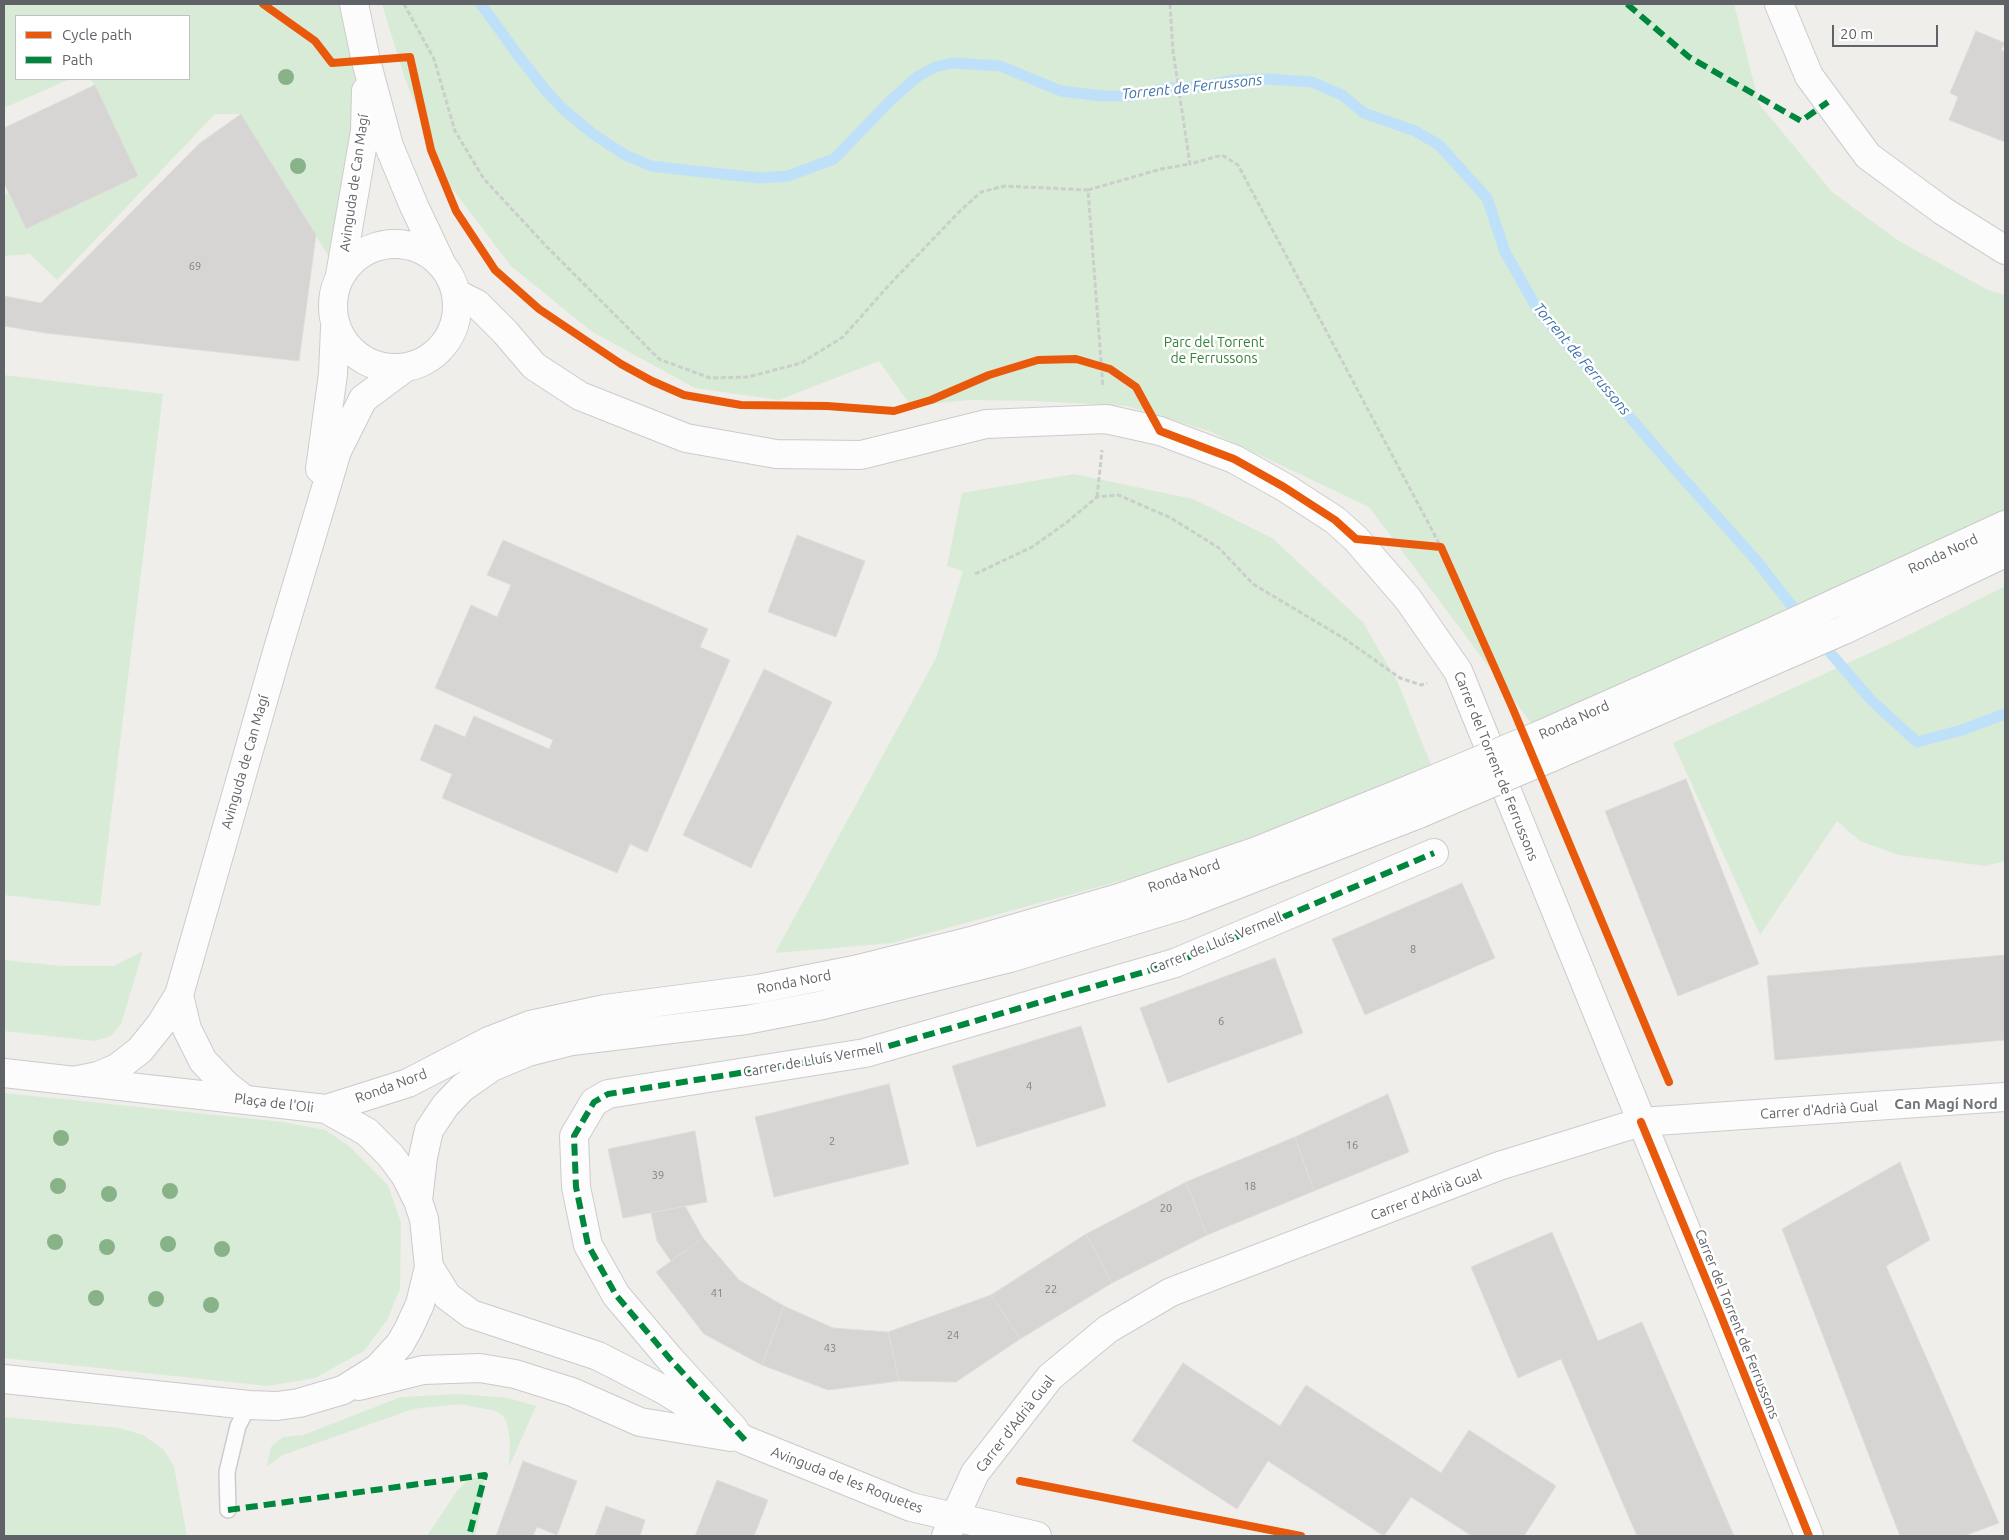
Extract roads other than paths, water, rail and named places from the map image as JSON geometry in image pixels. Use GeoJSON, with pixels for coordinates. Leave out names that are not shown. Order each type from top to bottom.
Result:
{"type":"FeatureCollection","features":[{"type":"Feature","properties":{"kind":"street","name":"Avinguda de Can Magí"},"geometry":{"type":"LineString","coordinates":[[354,4],[366,60],[389,146],[414,206],[441,263]]}},
{"type":"Feature","properties":{"kind":"street"},"geometry":{"type":"LineString","coordinates":[[1779,4],[1809,76],[1868,156],[1943,211],[2005,250]]}},
{"type":"Feature","properties":{"kind":"street","name":"Avinguda de Can Magí"},"geometry":{"type":"LineString","coordinates":[[340,275],[365,131],[366,60]]}},
{"type":"Feature","properties":{"kind":"street"},"geometry":{"type":"LineString","coordinates":[[386,244],[407,245],[428,253],[441,263],[448,273],[457,294],[458,316],[452,334],[435,356],[406,367],[380,369],[367,364],[346,347],[335,328],[332,297],[340,275],[353,260],[374,247],[386,244]]}},
{"type":"Feature","properties":{"kind":"street","name":"Carrer del Torrent de Ferrussons"},"geometry":{"type":"LineString","coordinates":[[457,294],[477,304],[505,332],[534,366],[580,396],[686,438],[776,454],[861,455],[986,424],[1106,419],[1160,431],[1234,459],[1284,487],[1335,520],[1356,539],[1408,599],[1458,671],[1809,1536]]}},
{"type":"Feature","properties":{"kind":"street","name":"Avinguda de Can Magí"},"geometry":{"type":"LineString","coordinates":[[314,530],[332,374],[335,328]]}},
{"type":"Feature","properties":{"kind":"street","name":"Avinguda de Can Magí"},"geometry":{"type":"LineString","coordinates":[[78,1080],[98,1076],[117,1068],[140,1050],[161,1024],[179,995],[276,652],[337,451],[363,399],[406,367]]}},
{"type":"Feature","properties":{"kind":"street","name":"Ronda Nord"},"geometry":{"type":"LineString","coordinates":[[1545,747],[1770,633],[2005,525]]}},
{"type":"Feature","properties":{"kind":"street","name":"Ronda Nord"},"geometry":{"type":"LineString","coordinates":[[418,1201],[423,1157],[429,1130],[445,1106],[462,1088],[492,1068],[528,1052],[572,1041],[746,1020],[823,1005],[1010,958],[1184,905],[1416,801],[1545,747],[1793,653],[2005,553]]}},
{"type":"Feature","properties":{"kind":"street","name":"Ronda Nord"},"geometry":{"type":"LineString","coordinates":[[326,1109],[408,1083],[489,1041],[530,1025],[605,1010],[758,989],[854,970],[984,937],[1119,898],[1257,851],[1416,801]]}},
{"type":"Feature","properties":{"kind":"street","name":"Carrer de Lluís Vermell"},"geometry":{"type":"LineString","coordinates":[[745,1440],[670,1359],[616,1296],[588,1245],[576,1186],[574,1136],[594,1102],[608,1094],[864,1053],[1027,1007],[1175,963],[1434,853]]}},
{"type":"Feature","properties":{"kind":"street","name":"Avinguda de Can Magí"},"geometry":{"type":"LineString","coordinates":[[179,995],[187,1028],[203,1061],[226,1085],[244,1099]]}},
{"type":"Feature","properties":{"kind":"street","name":"Plaça de l'Oli"},"geometry":{"type":"LineString","coordinates":[[4,1073],[326,1109],[367,1132],[390,1155],[405,1175],[418,1201],[425,1226],[429,1267],[420,1304],[400,1344],[378,1368],[343,1390],[299,1403],[277,1406],[249,1405],[4,1379]]}},
{"type":"Feature","properties":{"kind":"street","name":"Carrer d'Adrià Gual"},"geometry":{"type":"LineString","coordinates":[[950,1527],[976,1473],[1050,1377],[1108,1330],[1171,1292],[1499,1166],[1641,1122],[2005,1097]]}},
{"type":"Feature","properties":{"kind":"street","name":"Avinguda de les Roquetes"},"geometry":{"type":"LineString","coordinates":[[429,1267],[447,1296],[472,1314],[598,1356],[664,1390],[745,1440],[911,1507],[950,1527],[1037,1536]]}},
{"type":"Feature","properties":{"kind":"street","name":"Avinguda de les Roquetes"},"geometry":{"type":"LineString","coordinates":[[343,1390],[423,1370],[480,1368],[515,1374],[572,1392],[640,1422],[745,1440]]}},
{"type":"Feature","properties":{"kind":"lane"},"geometry":{"type":"LineString","coordinates":[[228,1510],[227,1472],[238,1426],[249,1405]]}},
{"type":"Feature","properties":{"kind":"waterway","name":"Torrent de Ferrussons"},"geometry":{"type":"LineString","coordinates":[[481,4],[547,92],[563,109],[593,134],[625,155],[651,166],[694,171],[761,178],[788,176],[834,159],[890,101],[917,77],[935,67],[953,63],[1000,66],[1061,91],[1102,96],[1131,96],[1167,88],[1197,87],[1235,80],[1268,79],[1312,82],[1342,95],[1364,113],[1415,131],[1439,145],[1487,198],[1505,252],[1539,312],[1756,560],[1802,619]]}},
{"type":"Feature","properties":{"kind":"waterway","name":"Torrent de Ferrussons"},"geometry":{"type":"LineString","coordinates":[[1820,641],[1871,700],[1917,742],[1962,730],[2005,714]]}},
{"type":"Feature","properties":{"kind":"district","name":"Can Magí Nord"},"geometry":{"type":"Point","coordinates":[1946,1104]}},
{"type":"Feature","properties":{"kind":"park label","name":"Parc del Torrent de Ferrussons"},"geometry":{"type":"Point","coordinates":[1214,350]}}]}
